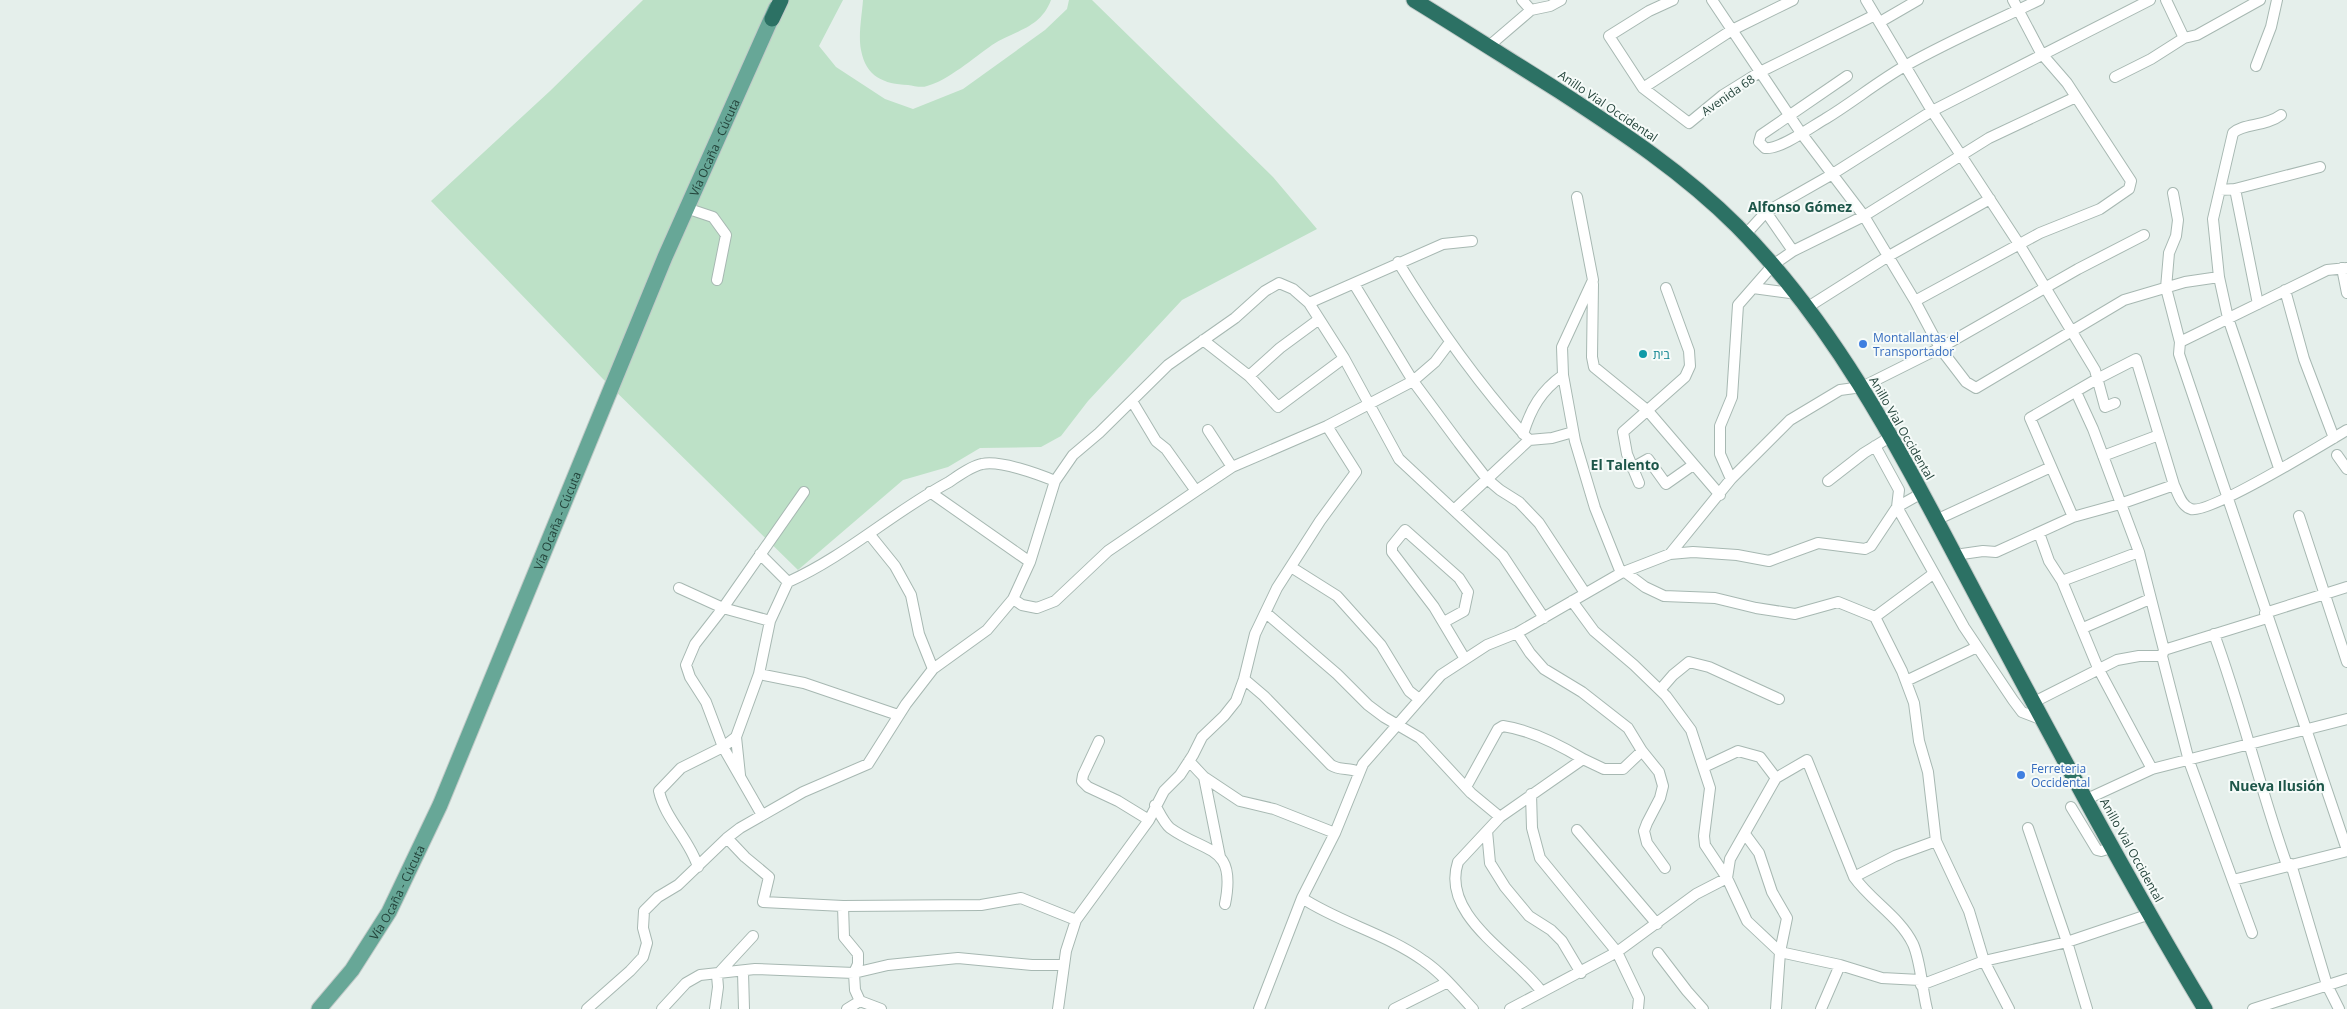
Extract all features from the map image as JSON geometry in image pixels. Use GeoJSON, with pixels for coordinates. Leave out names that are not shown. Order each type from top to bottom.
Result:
{"type":"FeatureCollection","features":[{"type":"Feature","properties":{"kind":"highway"},"geometry":{"type":"LineString","coordinates":[[772,19],[780,0]]}},
{"type":"Feature","properties":{"kind":"highway","name":"Anillo Vial Occidental"},"geometry":{"type":"LineString","coordinates":[[1414,0],[1640,144],[1716,206],[1798,294],[1862,387],[1922,492],[2043,720],[2150,914],[2205,1009]]}},
{"type":"Feature","properties":{"kind":"main road","name":"Vía Ocaña - Cúcuta"},"geometry":{"type":"LineString","coordinates":[[319,1009],[352,970],[389,912],[440,805],[686,208],[772,19]]}},
{"type":"Feature","properties":{"kind":"street"},"geometry":{"type":"LineString","coordinates":[[1522,0],[1531,10]]}},
{"type":"Feature","properties":{"kind":"street"},"geometry":{"type":"LineString","coordinates":[[1488,46],[1531,10],[1550,6],[1561,0]]}},
{"type":"Feature","properties":{"kind":"street","name":"Avenida 68"},"geometry":{"type":"LineString","coordinates":[[1673,0],[1649,11],[1609,36],[1643,88],[1689,123],[1723,95],[1760,72],[1918,0]]}},
{"type":"Feature","properties":{"kind":"street"},"geometry":{"type":"LineString","coordinates":[[1712,0],[1801,133],[1864,216],[1887,257],[1915,300],[1940,348],[1966,382],[1976,388],[2124,300],[2219,276]]}},
{"type":"Feature","properties":{"kind":"street"},"geometry":{"type":"LineString","coordinates":[[1643,88],[1732,30],[1793,0]]}},
{"type":"Feature","properties":{"kind":"street"},"geometry":{"type":"LineString","coordinates":[[1866,0],[1932,111],[2019,244],[2095,370],[2105,407],[2115,403]]}},
{"type":"Feature","properties":{"kind":"street"},"geometry":{"type":"LineString","coordinates":[[1915,300],[2040,233],[2100,209],[2130,189],[2131,181],[2067,83],[2041,54],[2013,0]]}},
{"type":"Feature","properties":{"kind":"street"},"geometry":{"type":"LineString","coordinates":[[1847,76],[1761,136],[1760,142],[1764,148],[1771,149],[1801,133],[1905,66],[1960,36],[2039,0]]}},
{"type":"Feature","properties":{"kind":"street"},"geometry":{"type":"LineString","coordinates":[[1745,235],[1766,212],[1831,175],[1932,111],[2150,0]]}},
{"type":"Feature","properties":{"kind":"street"},"geometry":{"type":"LineString","coordinates":[[2166,0],[2184,38]]}},
{"type":"Feature","properties":{"kind":"street"},"geometry":{"type":"LineString","coordinates":[[2115,77],[2151,59],[2184,38],[2197,35],[2260,0]]}},
{"type":"Feature","properties":{"kind":"street"},"geometry":{"type":"LineString","coordinates":[[2256,66],[2271,27],[2277,0]]}},
{"type":"Feature","properties":{"kind":"street"},"geometry":{"type":"LineString","coordinates":[[1731,479],[1720,454],[1720,426],[1732,397],[1738,305],[1773,265],[1793,251],[1864,216],[1963,156],[1988,138],[2076,97]]}},
{"type":"Feature","properties":{"kind":"street"},"geometry":{"type":"LineString","coordinates":[[2279,468],[2228,318],[2219,276],[2213,219],[2233,133],[2238,128],[2266,124],[2281,115]]}},
{"type":"Feature","properties":{"kind":"street"},"geometry":{"type":"LineString","coordinates":[[2220,190],[2235,189],[2320,167]]}},
{"type":"Feature","properties":{"kind":"street"},"geometry":{"type":"LineString","coordinates":[[2235,189],[2258,304]]}},
{"type":"Feature","properties":{"kind":"street"},"geometry":{"type":"LineString","coordinates":[[2172,192],[2178,220],[2176,236],[2169,253],[2166,288],[2180,342],[2179,354],[2347,850],[2233,880]]}},
{"type":"Feature","properties":{"kind":"street"},"geometry":{"type":"LineString","coordinates":[[1577,197],[1593,280],[1592,357],[1594,367],[1648,411],[1720,495]]}},
{"type":"Feature","properties":{"kind":"street"},"geometry":{"type":"LineString","coordinates":[[1808,307],[1887,257],[1990,199]]}},
{"type":"Feature","properties":{"kind":"street"},"geometry":{"type":"LineString","coordinates":[[686,208],[713,217],[726,235],[717,280]]}},
{"type":"Feature","properties":{"kind":"street"},"geometry":{"type":"LineString","coordinates":[[1766,212],[1793,251]]}},
{"type":"Feature","properties":{"kind":"street"},"geometry":{"type":"LineString","coordinates":[[1670,554],[1720,495],[1731,479],[1790,420],[1840,390],[1862,387],[1940,348],[2144,235]]}},
{"type":"Feature","properties":{"kind":"street"},"geometry":{"type":"LineString","coordinates":[[1309,303],[1354,284],[1398,262],[1443,244],[1472,241]]}},
{"type":"Feature","properties":{"kind":"street"},"geometry":{"type":"LineString","coordinates":[[1398,262],[1450,342],[1495,403],[1526,437],[1552,438],[1573,432]]}},
{"type":"Feature","properties":{"kind":"street"},"geometry":{"type":"LineString","coordinates":[[2180,342],[2327,270],[2344,268],[2347,293]]}},
{"type":"Feature","properties":{"kind":"street"},"geometry":{"type":"LineString","coordinates":[[1593,280],[1562,347],[1563,375],[1573,432],[1595,508],[1623,572],[1645,587],[1664,596],[1715,598],[1756,608],[1795,614],[1838,602],[1876,617],[1906,681],[1914,703],[1919,741],[1928,772],[1936,840],[1969,910],[1984,961],[2009,1009]]}},
{"type":"Feature","properties":{"kind":"street"},"geometry":{"type":"LineString","coordinates":[[587,1009],[643,957],[647,944],[644,928],[644,911],[658,896],[678,885],[728,838],[762,814],[803,792],[868,764],[898,715],[933,669],[987,630],[1013,599],[1030,562],[1055,481],[1073,456],[1168,365],[1235,318],[1265,291],[1279,283],[1293,289],[1309,303],[1318,320],[1344,358],[1399,459],[1503,556],[1544,618]]}},
{"type":"Feature","properties":{"kind":"street"},"geometry":{"type":"LineString","coordinates":[[1354,284],[1413,381],[1487,479],[1519,502],[1539,523],[1585,593]]}},
{"type":"Feature","properties":{"kind":"street"},"geometry":{"type":"LineString","coordinates":[[1639,483],[1627,454],[1623,432],[1685,377],[1690,366],[1689,351],[1666,288]]}},
{"type":"Feature","properties":{"kind":"street"},"geometry":{"type":"LineString","coordinates":[[1753,288],[1798,294]]}},
{"type":"Feature","properties":{"kind":"street"},"geometry":{"type":"LineString","coordinates":[[2285,290],[2304,359],[2334,438]]}},
{"type":"Feature","properties":{"kind":"street"},"geometry":{"type":"LineString","coordinates":[[1249,376],[1280,348],[1318,320]]}},
{"type":"Feature","properties":{"kind":"street"},"geometry":{"type":"LineString","coordinates":[[1203,340],[1249,376],[1278,407],[1344,358]]}},
{"type":"Feature","properties":{"kind":"street"},"geometry":{"type":"LineString","coordinates":[[1013,599],[1022,605],[1037,608],[1054,601],[1108,551],[1232,467],[1327,426],[1413,381],[1436,362],[1450,342]]}},
{"type":"Feature","properties":{"kind":"street"},"geometry":{"type":"LineString","coordinates":[[2073,517],[2030,418],[2136,359],[2174,484],[2183,504],[2191,510],[2229,498],[2347,430]]}},
{"type":"Feature","properties":{"kind":"street"},"geometry":{"type":"LineString","coordinates":[[1454,510],[1487,479],[1526,437],[1533,405],[1548,386],[1563,375]]}},
{"type":"Feature","properties":{"kind":"street"},"geometry":{"type":"LineString","coordinates":[[2076,392],[2103,456],[2139,552],[2189,761],[2252,933]]}},
{"type":"Feature","properties":{"kind":"street"},"geometry":{"type":"LineString","coordinates":[[1132,401],[1156,441],[1166,449],[1196,491]]}},
{"type":"Feature","properties":{"kind":"street"},"geometry":{"type":"LineString","coordinates":[[1058,1009],[1064,965],[1076,920],[1149,820],[1155,805],[1164,791],[1180,775],[1202,737],[1224,716],[1236,701],[1244,679],[1255,634],[1277,588],[1320,520],[1356,472],[1327,426]]}},
{"type":"Feature","properties":{"kind":"street"},"geometry":{"type":"LineString","coordinates":[[1208,430],[1232,467]]}},
{"type":"Feature","properties":{"kind":"street"},"geometry":{"type":"LineString","coordinates":[[2103,456],[2160,435]]}},
{"type":"Feature","properties":{"kind":"street"},"geometry":{"type":"LineString","coordinates":[[1828,481],[1890,437]]}},
{"type":"Feature","properties":{"kind":"street"},"geometry":{"type":"LineString","coordinates":[[1875,446],[1899,490],[1897,507],[1933,574],[1977,647],[2022,712],[2043,720]]}},
{"type":"Feature","properties":{"kind":"street"},"geometry":{"type":"LineString","coordinates":[[2337,454],[2347,469]]}},
{"type":"Feature","properties":{"kind":"street"},"geometry":{"type":"LineString","coordinates":[[1632,468],[1648,459],[1666,484],[1693,465]]}},
{"type":"Feature","properties":{"kind":"street"},"geometry":{"type":"LineString","coordinates":[[740,774],[736,737],[759,674],[770,621],[788,582],[812,571],[870,535],[930,492],[982,464],[997,464],[1055,481]]}},
{"type":"Feature","properties":{"kind":"street"},"geometry":{"type":"LineString","coordinates":[[1936,520],[2052,466]]}},
{"type":"Feature","properties":{"kind":"street"},"geometry":{"type":"LineString","coordinates":[[1955,555],[1983,551],[1996,552],[2073,517],[2120,504],[2174,484]]}},
{"type":"Feature","properties":{"kind":"street"},"geometry":{"type":"LineString","coordinates":[[762,814],[723,747],[706,702],[690,677],[686,665],[695,644],[723,608],[804,492]]}},
{"type":"Feature","properties":{"kind":"street"},"geometry":{"type":"LineString","coordinates":[[930,492],[1030,562]]}},
{"type":"Feature","properties":{"kind":"street"},"geometry":{"type":"LineString","coordinates":[[1258,1009],[1302,898],[1335,833],[1363,764],[1441,675],[1487,645],[1517,633],[1623,572],[1670,554],[1693,552],[1737,555],[1769,561],[1818,543],[1865,549],[1871,546],[1897,507],[1922,492]]}},
{"type":"Feature","properties":{"kind":"street"},"geometry":{"type":"LineString","coordinates":[[2299,516],[2347,662]]}},
{"type":"Feature","properties":{"kind":"street"},"geometry":{"type":"LineString","coordinates":[[1444,622],[1464,610],[1468,592],[1458,578],[1405,530],[1392,546],[1392,552],[1444,622],[1465,659]]}},
{"type":"Feature","properties":{"kind":"street"},"geometry":{"type":"LineString","coordinates":[[2039,533],[2049,561],[2062,581],[2083,628],[2098,668],[2152,769]]}},
{"type":"Feature","properties":{"kind":"street"},"geometry":{"type":"LineString","coordinates":[[870,535],[895,566],[911,595],[919,634],[933,669]]}},
{"type":"Feature","properties":{"kind":"street"},"geometry":{"type":"LineString","coordinates":[[2062,581],[2139,552]]}},
{"type":"Feature","properties":{"kind":"street"},"geometry":{"type":"LineString","coordinates":[[760,554],[788,582]]}},
{"type":"Feature","properties":{"kind":"street"},"geometry":{"type":"LineString","coordinates":[[1291,566],[1337,596],[1381,645],[1409,690],[1419,699]]}},
{"type":"Feature","properties":{"kind":"street"},"geometry":{"type":"LineString","coordinates":[[1876,617],[1933,574]]}},
{"type":"Feature","properties":{"kind":"street"},"geometry":{"type":"LineString","coordinates":[[2034,702],[2098,668],[2124,659],[2163,653],[2347,587]]}},
{"type":"Feature","properties":{"kind":"street"},"geometry":{"type":"LineString","coordinates":[[679,588],[723,608],[770,621]]}},
{"type":"Feature","properties":{"kind":"street"},"geometry":{"type":"LineString","coordinates":[[2083,628],[2150,599]]}},
{"type":"Feature","properties":{"kind":"street"},"geometry":{"type":"LineString","coordinates":[[1572,601],[1594,631],[1660,690],[1691,730],[1710,788],[1704,836],[1705,845],[1727,878],[1748,921],[1780,952],[1840,965],[1882,978],[1921,982],[1984,961],[2067,942],[2150,914]]}},
{"type":"Feature","properties":{"kind":"street"},"geometry":{"type":"LineString","coordinates":[[1266,613],[1337,674],[1368,705],[1420,738],[1466,787],[1500,817]]}},
{"type":"Feature","properties":{"kind":"street"},"geometry":{"type":"LineString","coordinates":[[1517,633],[1530,653],[1544,669],[1603,706],[1628,728],[1642,751],[1659,772],[1663,786],[1660,798],[1646,823],[1644,831],[1647,843],[1665,868]]}},
{"type":"Feature","properties":{"kind":"street"},"geometry":{"type":"LineString","coordinates":[[2214,634],[2241,712],[2249,745],[2327,985],[2338,1009]]}},
{"type":"Feature","properties":{"kind":"street"},"geometry":{"type":"LineString","coordinates":[[1906,681],[1977,647]]}},
{"type":"Feature","properties":{"kind":"street"},"geometry":{"type":"LineString","coordinates":[[1660,690],[1673,674],[1689,662],[1709,668],[1779,699]]}},
{"type":"Feature","properties":{"kind":"street"},"geometry":{"type":"LineString","coordinates":[[759,674],[804,683],[898,715]]}},
{"type":"Feature","properties":{"kind":"street"},"geometry":{"type":"LineString","coordinates":[[1244,679],[1264,696],[1331,765],[1336,768],[1349,767],[1359,772]]}},
{"type":"Feature","properties":{"kind":"street"},"geometry":{"type":"LineString","coordinates":[[2087,799],[2152,769],[2347,719]]}},
{"type":"Feature","properties":{"kind":"street"},"geometry":{"type":"LineString","coordinates":[[1466,787],[1498,729],[1503,726],[1513,727],[1568,750],[1583,760],[1604,768],[1623,769],[1642,751]]}},
{"type":"Feature","properties":{"kind":"street"},"geometry":{"type":"LineString","coordinates":[[698,867],[694,856],[662,802],[659,791],[681,768],[723,747],[736,737]]}},
{"type":"Feature","properties":{"kind":"street"},"geometry":{"type":"LineString","coordinates":[[1099,741],[1082,781],[1088,787],[1118,801],[1149,820]]}},
{"type":"Feature","properties":{"kind":"street"},"geometry":{"type":"LineString","coordinates":[[1704,767],[1738,751],[1760,757],[1776,778]]}},
{"type":"Feature","properties":{"kind":"street"},"geometry":{"type":"LineString","coordinates":[[1541,991],[1531,977],[1496,948],[1474,923],[1458,891],[1455,871],[1458,862],[1500,817],[1583,760]]}},
{"type":"Feature","properties":{"kind":"street"},"geometry":{"type":"LineString","coordinates":[[1727,878],[1730,859],[1776,778],[1807,760],[1854,877],[1904,930],[1913,946],[1927,1009]]}},
{"type":"Feature","properties":{"kind":"street"},"geometry":{"type":"LineString","coordinates":[[1189,761],[1204,777],[1240,801],[1274,809],[1335,833]]}},
{"type":"Feature","properties":{"kind":"street"},"geometry":{"type":"LineString","coordinates":[[1204,777],[1220,857],[1228,876],[1225,904]]}},
{"type":"Feature","properties":{"kind":"street"},"geometry":{"type":"LineString","coordinates":[[1531,794],[1532,828],[1540,858],[1617,952],[1639,998],[1638,1009]]}},
{"type":"Feature","properties":{"kind":"street"},"geometry":{"type":"LineString","coordinates":[[1155,805],[1168,827],[1204,845],[1220,857]]}},
{"type":"Feature","properties":{"kind":"street"},"geometry":{"type":"LineString","coordinates":[[2071,807],[2097,850],[2101,851],[2114,847]]}},
{"type":"Feature","properties":{"kind":"street"},"geometry":{"type":"LineString","coordinates":[[2028,828],[2067,942],[2087,1009]]}},
{"type":"Feature","properties":{"kind":"street"},"geometry":{"type":"LineString","coordinates":[[1577,830],[1657,924]]}},
{"type":"Feature","properties":{"kind":"street"},"geometry":{"type":"LineString","coordinates":[[1487,832],[1490,863],[1504,887],[1529,916],[1551,930],[1562,941],[1581,973]]}},
{"type":"Feature","properties":{"kind":"street"},"geometry":{"type":"LineString","coordinates":[[1745,834],[1759,853],[1772,892],[1787,918],[1780,952],[1776,1009]]}},
{"type":"Feature","properties":{"kind":"street"},"geometry":{"type":"LineString","coordinates":[[728,838],[745,857],[769,877],[763,902],[843,906],[981,905],[1021,898],[1076,920]]}},
{"type":"Feature","properties":{"kind":"street"},"geometry":{"type":"LineString","coordinates":[[1854,877],[1895,856],[1936,840]]}},
{"type":"Feature","properties":{"kind":"street"},"geometry":{"type":"LineString","coordinates":[[1510,1009],[1541,991],[1581,973],[1617,952],[1696,894],[1727,878]]}},
{"type":"Feature","properties":{"kind":"street"},"geometry":{"type":"LineString","coordinates":[[1302,898],[1340,920],[1404,948],[1425,961],[1473,1009]]}},
{"type":"Feature","properties":{"kind":"street"},"geometry":{"type":"LineString","coordinates":[[843,906],[844,937],[858,954],[858,964],[854,973],[855,990],[860,1001],[881,1009]]}},
{"type":"Feature","properties":{"kind":"street"},"geometry":{"type":"LineString","coordinates":[[714,1009],[718,987],[717,975],[753,936]]}},
{"type":"Feature","properties":{"kind":"street"},"geometry":{"type":"LineString","coordinates":[[1658,954],[1703,1009]]}},
{"type":"Feature","properties":{"kind":"street"},"geometry":{"type":"LineString","coordinates":[[662,1009],[686,983],[700,975],[717,975],[755,970],[854,973],[888,965],[958,958],[1032,965],[1064,965]]}},
{"type":"Feature","properties":{"kind":"street"},"geometry":{"type":"LineString","coordinates":[[1821,1009],[1840,965]]}},
{"type":"Feature","properties":{"kind":"street"},"geometry":{"type":"LineString","coordinates":[[743,972],[744,1009]]}},
{"type":"Feature","properties":{"kind":"street"},"geometry":{"type":"LineString","coordinates":[[2253,1009],[2347,979]]}},
{"type":"Feature","properties":{"kind":"street"},"geometry":{"type":"LineString","coordinates":[[1394,1009],[1448,982]]}},
{"type":"Feature","properties":{"kind":"street"},"geometry":{"type":"LineString","coordinates":[[847,1009],[860,1001]]}},
{"type":"Feature","properties":{"kind":"green space"},"geometry":{"type":"Polygon","coordinates":[[[643,0],[843,0],[819,46],[836,67],[885,99],[913,109],[963,89],[1045,30],[1067,9],[1069,0],[1092,0],[1273,177],[1317,229],[1182,300],[1088,401],[1061,436],[1041,447],[980,448],[948,467],[903,480],[798,570],[603,379],[431,201],[550,91],[643,0]]]}},
{"type":"Feature","properties":{"kind":"green space"},"geometry":{"type":"Polygon","coordinates":[[[863,0],[1051,0],[1046,10],[1034,23],[992,45],[943,79],[923,87],[884,81],[867,67],[860,44],[863,0]]]}},
{"type":"Feature","properties":{"kind":"place","name":"Montallantas el Transportador"},"geometry":{"type":"Point","coordinates":[1863,344]}},
{"type":"Feature","properties":{"kind":"place","name":"בית"},"geometry":{"type":"Point","coordinates":[1643,354]}},
{"type":"Feature","properties":{"kind":"place","name":"Ferreteria Occidental"},"geometry":{"type":"Point","coordinates":[2021,775]}},
{"type":"Feature","properties":{"kind":"district","name":"Alfonso Gómez"},"geometry":{"type":"Point","coordinates":[1800,206]}},
{"type":"Feature","properties":{"kind":"district","name":"El Talento"},"geometry":{"type":"Point","coordinates":[1625,464]}},
{"type":"Feature","properties":{"kind":"district","name":"Nueva Ilusión"},"geometry":{"type":"Point","coordinates":[2277,785]}}]}
